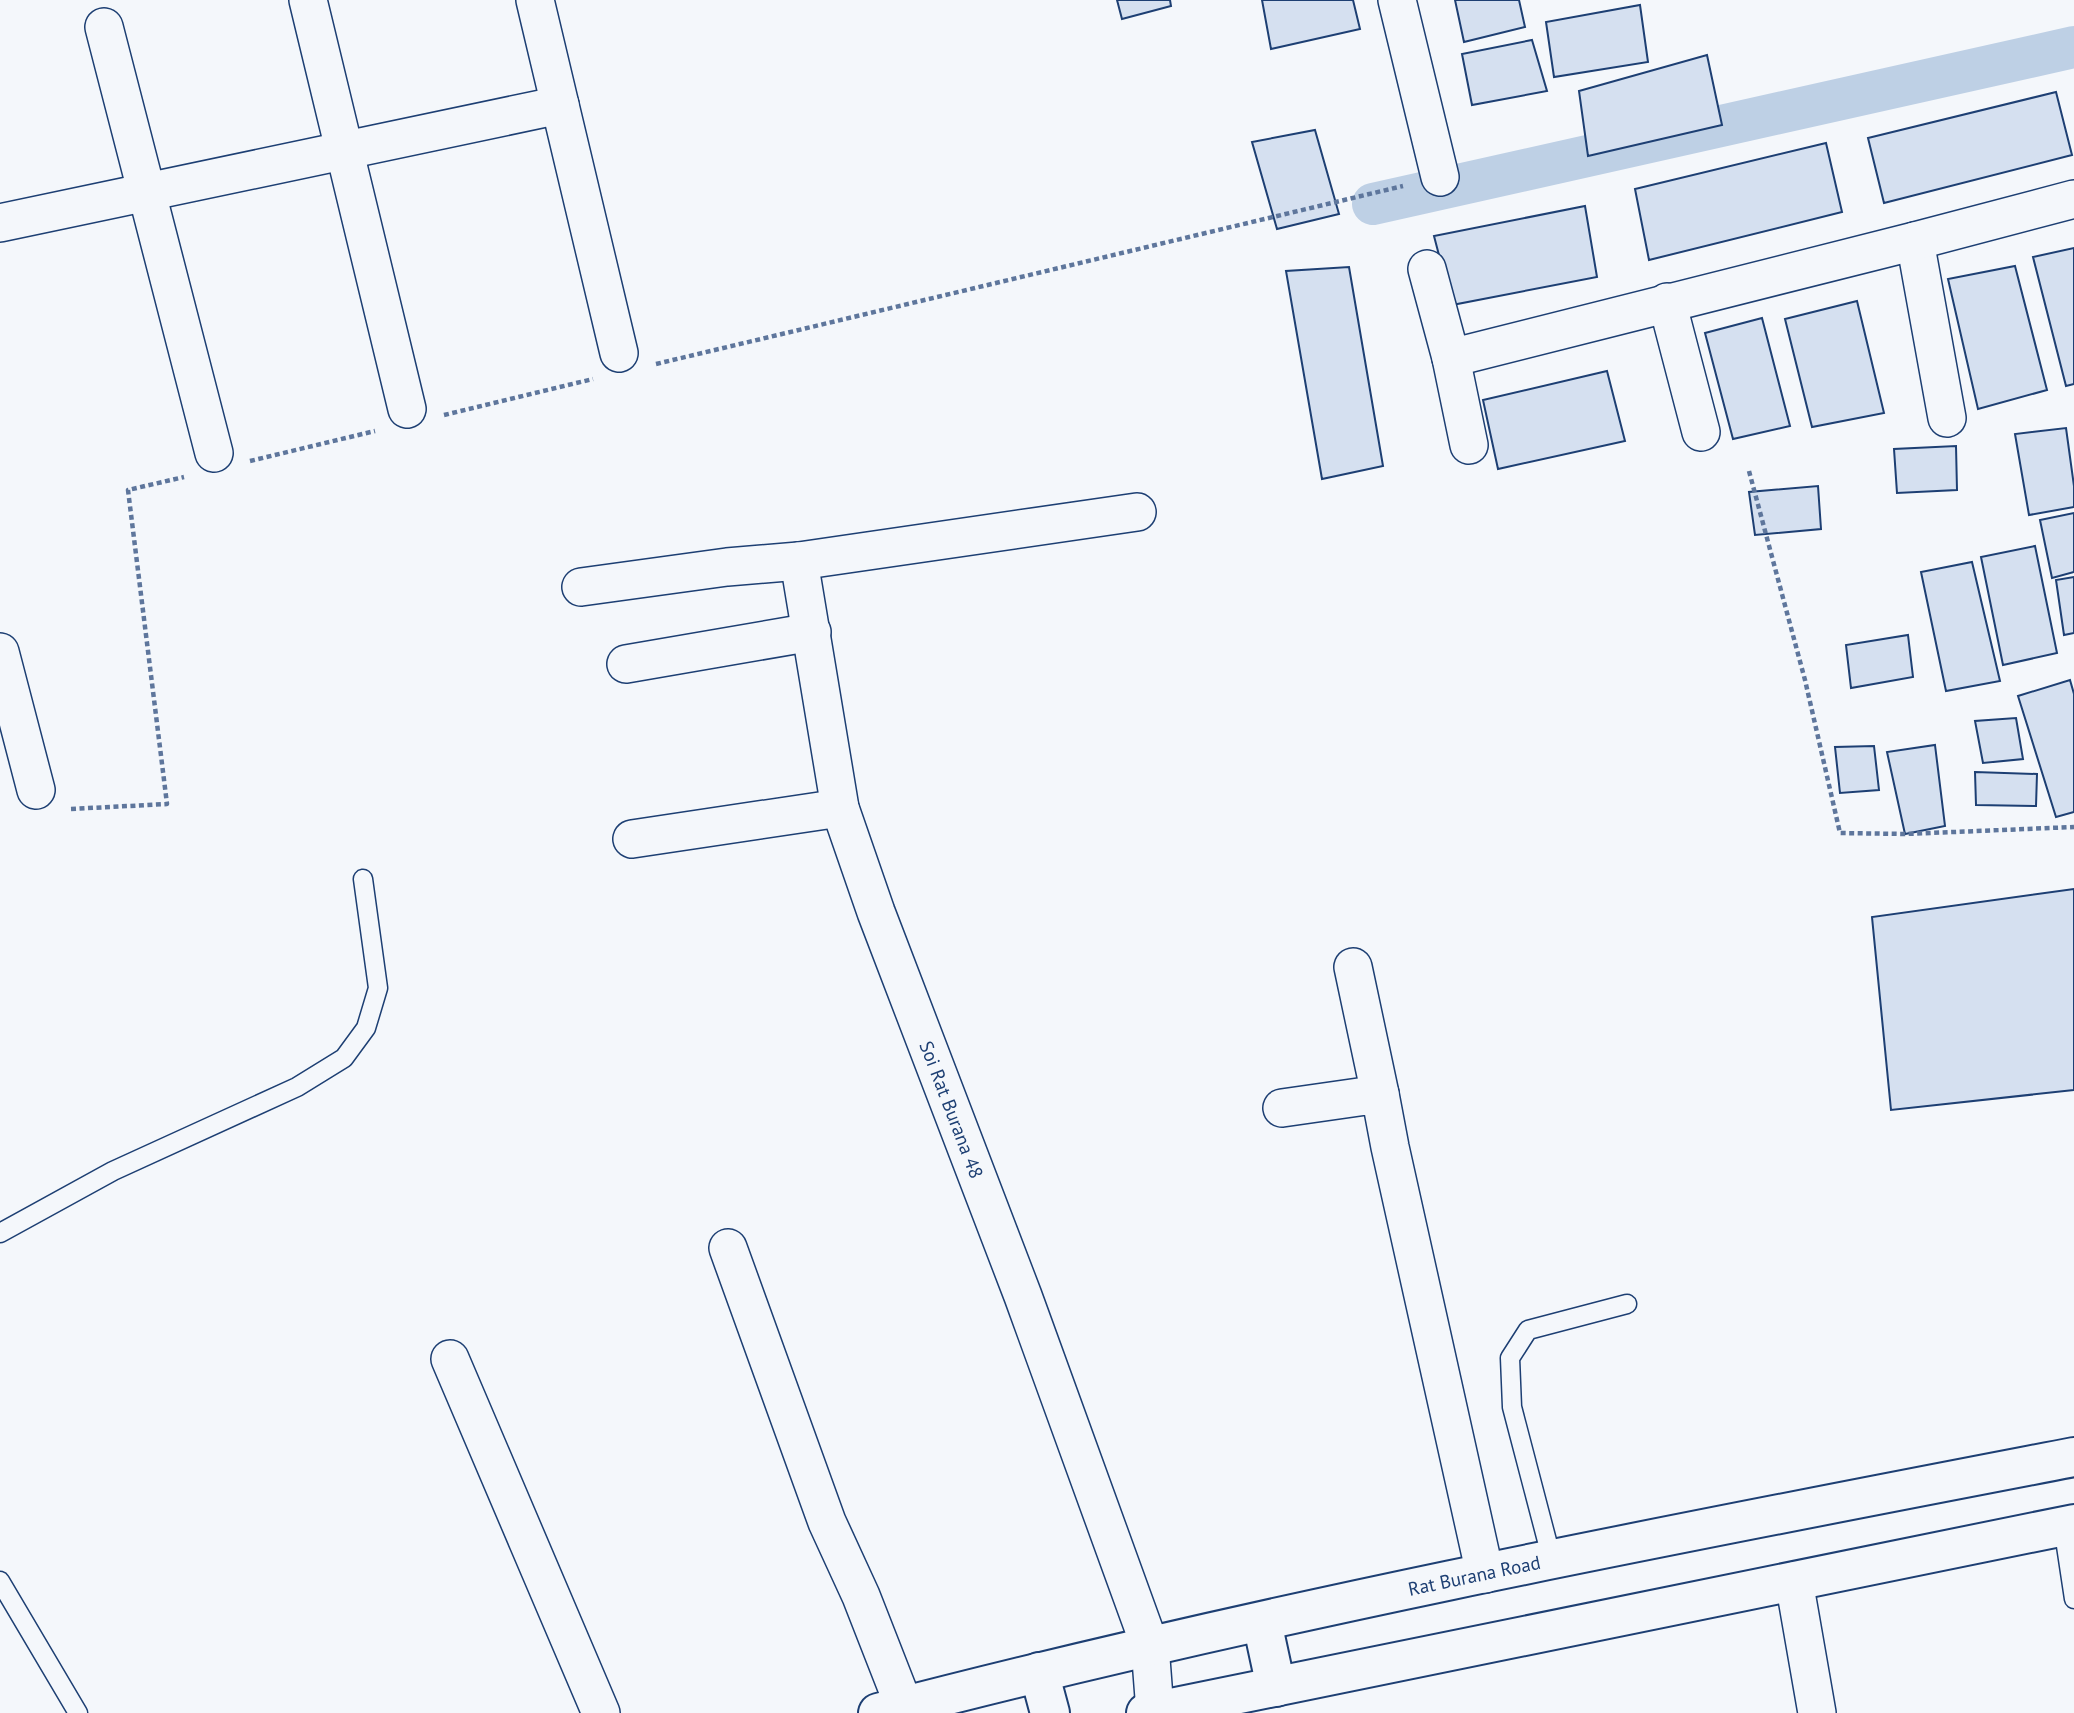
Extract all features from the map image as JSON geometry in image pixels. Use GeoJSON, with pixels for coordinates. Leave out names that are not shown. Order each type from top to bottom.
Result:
{"type":"FeatureCollection","features":[{"type":"Feature","properties":{"kind":"main road","name":"Rat Burana Road"},"geometry":{"type":"LineString","coordinates":[[891,1710],[1150,1646],[1485,1574],[2074,1457]]}},
{"type":"Feature","properties":{"kind":"main road"},"geometry":{"type":"LineString","coordinates":[[1152,1712],[2068,1525]]}},
{"type":"Feature","properties":{"kind":"main road"},"geometry":{"type":"LineString","coordinates":[[1262,1622],[1276,1687]]}},
{"type":"Feature","properties":{"kind":"main road"},"geometry":{"type":"LineString","coordinates":[[1039,1672],[1050,1713]]}},
{"type":"Feature","properties":{"kind":"street"},"geometry":{"type":"LineString","coordinates":[[308,0],[410,418]]}},
{"type":"Feature","properties":{"kind":"street"},"geometry":{"type":"LineString","coordinates":[[536,0],[561,106],[610,365]]}},
{"type":"Feature","properties":{"kind":"street"},"geometry":{"type":"LineString","coordinates":[[1397,0],[1440,177]]}},
{"type":"Feature","properties":{"kind":"street"},"geometry":{"type":"LineString","coordinates":[[104,27],[146,192],[205,464]]}},
{"type":"Feature","properties":{"kind":"street"},"geometry":{"type":"LineString","coordinates":[[0,223],[561,106]]}},
{"type":"Feature","properties":{"kind":"street"},"geometry":{"type":"LineString","coordinates":[[1451,358],[2074,198]]}},
{"type":"Feature","properties":{"kind":"street"},"geometry":{"type":"LineString","coordinates":[[1914,241],[1947,418]]}},
{"type":"Feature","properties":{"kind":"street"},"geometry":{"type":"LineString","coordinates":[[1427,270],[1451,358],[1469,445]]}},
{"type":"Feature","properties":{"kind":"street"},"geometry":{"type":"LineString","coordinates":[[1667,302],[1701,432]]}},
{"type":"Feature","properties":{"kind":"street"},"geometry":{"type":"LineString","coordinates":[[581,587],[727,567],[799,561],[1138,513]]}},
{"type":"Feature","properties":{"kind":"street","name":"Soi Rat Burana 48"},"geometry":{"type":"LineString","coordinates":[[799,561],[840,808],[876,912],[1023,1296],[1150,1646],[1152,1712]]}},
{"type":"Feature","properties":{"kind":"street"},"geometry":{"type":"LineString","coordinates":[[626,664],[812,632]]}},
{"type":"Feature","properties":{"kind":"street"},"geometry":{"type":"LineString","coordinates":[[0,652],[36,790]]}},
{"type":"Feature","properties":{"kind":"street"},"geometry":{"type":"LineString","coordinates":[[632,839],[840,808]]}},
{"type":"Feature","properties":{"kind":"street"},"geometry":{"type":"LineString","coordinates":[[1353,967],[1485,1574]]}},
{"type":"Feature","properties":{"kind":"street"},"geometry":{"type":"LineString","coordinates":[[1282,1108],[1380,1094]]}},
{"type":"Feature","properties":{"kind":"street"},"geometry":{"type":"LineString","coordinates":[[728,1248],[827,1522],[861,1596],[891,1710]]}},
{"type":"Feature","properties":{"kind":"street"},"geometry":{"type":"LineString","coordinates":[[450,1359],[601,1713]]}},
{"type":"Feature","properties":{"kind":"street"},"geometry":{"type":"LineString","coordinates":[[1794,1581],[1817,1713]]}},
{"type":"Feature","properties":{"kind":"lane"},"geometry":{"type":"LineString","coordinates":[[0,1233],[113,1171],[297,1087],[344,1058],[366,1028],[378,988],[363,879]]}},
{"type":"Feature","properties":{"kind":"lane"},"geometry":{"type":"LineString","coordinates":[[1552,1560],[1512,1407],[1510,1358],[1528,1330],[1628,1304]]}},
{"type":"Feature","properties":{"kind":"lane"},"geometry":{"type":"LineString","coordinates":[[2068,1525],[2074,1600]]}},
{"type":"Feature","properties":{"kind":"lane"},"geometry":{"type":"LineString","coordinates":[[0,1581],[78,1713]]}},
{"type":"Feature","properties":{"kind":"path"},"geometry":{"type":"LineString","coordinates":[[655,365],[1440,177]]}},
{"type":"Feature","properties":{"kind":"path"},"geometry":{"type":"LineString","coordinates":[[250,461],[610,365]]}},
{"type":"Feature","properties":{"kind":"path"},"geometry":{"type":"LineString","coordinates":[[70,809],[167,804],[128,490],[205,464]]}},
{"type":"Feature","properties":{"kind":"path"},"geometry":{"type":"LineString","coordinates":[[1749,471],[1805,680],[1840,833],[1905,834],[2074,827]]}},
{"type":"Feature","properties":{"kind":"building"},"geometry":{"type":"Polygon","coordinates":[[[1117,0],[1170,0],[1171,6],[1122,19],[1117,0]]]}},
{"type":"Feature","properties":{"kind":"building"},"geometry":{"type":"Polygon","coordinates":[[[1262,0],[1353,0],[1360,29],[1271,49],[1262,0]]]}},
{"type":"Feature","properties":{"kind":"building"},"geometry":{"type":"Polygon","coordinates":[[[1455,0],[1519,0],[1525,27],[1464,42],[1455,0]]]}},
{"type":"Feature","properties":{"kind":"building"},"geometry":{"type":"Polygon","coordinates":[[[1640,5],[1648,62],[1554,77],[1546,22],[1640,5]]]}},
{"type":"Feature","properties":{"kind":"building"},"geometry":{"type":"Polygon","coordinates":[[[1532,40],[1547,91],[1472,105],[1462,54],[1532,40]]]}},
{"type":"Feature","properties":{"kind":"building"},"geometry":{"type":"Polygon","coordinates":[[[1707,55],[1722,125],[1588,156],[1579,91],[1707,55]]]}},
{"type":"Feature","properties":{"kind":"building"},"geometry":{"type":"Polygon","coordinates":[[[2056,92],[2072,155],[1884,203],[1868,138],[2056,92]]]}},
{"type":"Feature","properties":{"kind":"building"},"geometry":{"type":"Polygon","coordinates":[[[1315,130],[1339,214],[1277,229],[1252,142],[1315,130]]]}},
{"type":"Feature","properties":{"kind":"building"},"geometry":{"type":"Polygon","coordinates":[[[1826,143],[1842,212],[1649,260],[1635,189],[1826,143]]]}},
{"type":"Feature","properties":{"kind":"building"},"geometry":{"type":"Polygon","coordinates":[[[1585,206],[1597,277],[1452,305],[1434,236],[1585,206]]]}},
{"type":"Feature","properties":{"kind":"building"},"geometry":{"type":"Polygon","coordinates":[[[2074,248],[2074,384],[2066,386],[2033,257],[2074,248]]]}},
{"type":"Feature","properties":{"kind":"building"},"geometry":{"type":"Polygon","coordinates":[[[2015,266],[2047,390],[1978,409],[1948,279],[2015,266]]]}},
{"type":"Feature","properties":{"kind":"building"},"geometry":{"type":"Polygon","coordinates":[[[1349,267],[1383,466],[1322,479],[1286,271],[1349,267]]]}},
{"type":"Feature","properties":{"kind":"building"},"geometry":{"type":"Polygon","coordinates":[[[1857,301],[1884,413],[1812,427],[1785,319],[1857,301]]]}},
{"type":"Feature","properties":{"kind":"building"},"geometry":{"type":"Polygon","coordinates":[[[1762,318],[1790,426],[1733,439],[1705,333],[1762,318]]]}},
{"type":"Feature","properties":{"kind":"building"},"geometry":{"type":"Polygon","coordinates":[[[1607,371],[1625,441],[1498,469],[1483,400],[1607,371]]]}},
{"type":"Feature","properties":{"kind":"building"},"geometry":{"type":"Polygon","coordinates":[[[2066,428],[2074,486],[2074,507],[2029,515],[2015,434],[2066,428]]]}},
{"type":"Feature","properties":{"kind":"building"},"geometry":{"type":"Polygon","coordinates":[[[1956,446],[1957,490],[1897,493],[1894,449],[1956,446]]]}},
{"type":"Feature","properties":{"kind":"building"},"geometry":{"type":"Polygon","coordinates":[[[1818,486],[1821,529],[1755,535],[1749,492],[1818,486]]]}},
{"type":"Feature","properties":{"kind":"building"},"geometry":{"type":"Polygon","coordinates":[[[2074,513],[2074,572],[2052,578],[2040,520],[2074,513]]]}},
{"type":"Feature","properties":{"kind":"building"},"geometry":{"type":"Polygon","coordinates":[[[2035,546],[2057,653],[2003,665],[1981,557],[2035,546]]]}},
{"type":"Feature","properties":{"kind":"building"},"geometry":{"type":"Polygon","coordinates":[[[1972,562],[2000,681],[1946,691],[1921,572],[1972,562]]]}},
{"type":"Feature","properties":{"kind":"building"},"geometry":{"type":"Polygon","coordinates":[[[2074,577],[2074,633],[2064,635],[2056,580],[2074,577]]]}},
{"type":"Feature","properties":{"kind":"building"},"geometry":{"type":"Polygon","coordinates":[[[1908,635],[1913,677],[1851,688],[1846,645],[1908,635]]]}},
{"type":"Feature","properties":{"kind":"building"},"geometry":{"type":"Polygon","coordinates":[[[2070,680],[2074,694],[2074,812],[2056,817],[2018,696],[2070,680]]]}},
{"type":"Feature","properties":{"kind":"building"},"geometry":{"type":"Polygon","coordinates":[[[2016,718],[2023,759],[1983,763],[1975,721],[2016,718]]]}},
{"type":"Feature","properties":{"kind":"building"},"geometry":{"type":"Polygon","coordinates":[[[1935,745],[1945,826],[1905,834],[1887,752],[1935,745]]]}},
{"type":"Feature","properties":{"kind":"building"},"geometry":{"type":"Polygon","coordinates":[[[1874,746],[1879,790],[1840,793],[1835,747],[1874,746]]]}},
{"type":"Feature","properties":{"kind":"building"},"geometry":{"type":"Polygon","coordinates":[[[1975,772],[2037,774],[2036,806],[1976,805],[1975,772]]]}},
{"type":"Feature","properties":{"kind":"building"},"geometry":{"type":"Polygon","coordinates":[[[2074,889],[2074,1090],[1891,1110],[1872,917],[2074,889]]]}},
{"type":"Feature","properties":{"kind":"waterway"},"geometry":{"type":"LineString","coordinates":[[1373,204],[2074,47]]}}]}
